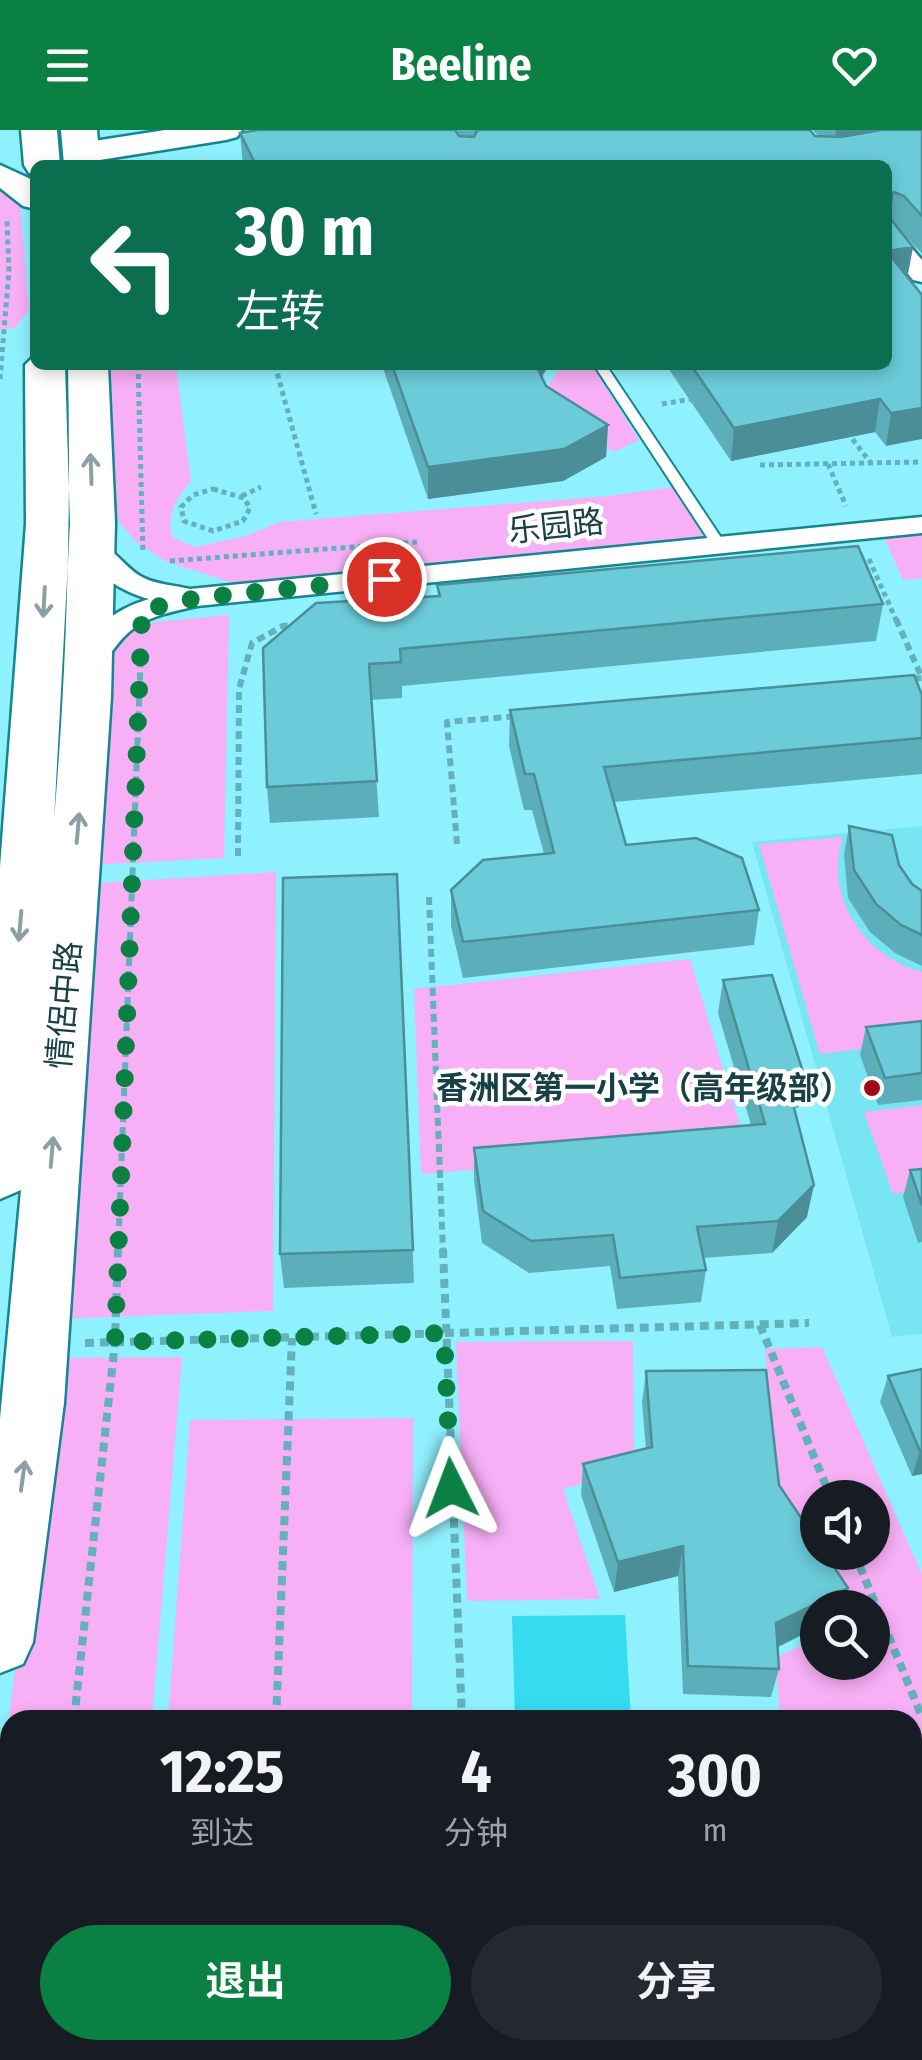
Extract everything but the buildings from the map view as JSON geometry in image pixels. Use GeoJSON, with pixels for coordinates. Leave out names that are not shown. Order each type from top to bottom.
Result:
{"type":"FeatureCollection","features":[{"type":"Feature","properties":{"kind":"highway"},"geometry":{"type":"LineString","coordinates":[[39,130],[42,160]]}},
{"type":"Feature","properties":{"kind":"highway","name":"情侶中路"},"geometry":{"type":"LineString","coordinates":[[0,1176],[39,698],[48,524],[45,370]]}},
{"type":"Feature","properties":{"kind":"highway","name":"情侶中路"},"geometry":{"type":"LineString","coordinates":[[0,1642],[37,1344],[89,664],[92,548],[88,370]]}},
{"type":"Feature","properties":{"kind":"street"},"geometry":{"type":"LineString","coordinates":[[81,149],[226,130]]}},
{"type":"Feature","properties":{"kind":"street"},"geometry":{"type":"LineString","coordinates":[[0,175],[20,184],[30,194]]}},
{"type":"Feature","properties":{"kind":"street"},"geometry":{"type":"LineString","coordinates":[[892,240],[922,274]]}},
{"type":"Feature","properties":{"kind":"street","name":"乐园路"},"geometry":{"type":"LineString","coordinates":[[143,600],[197,598],[922,525]]}},
{"type":"Feature","properties":{"kind":"street"},"geometry":{"type":"LineString","coordinates":[[89,664],[108,630],[143,600],[92,548]]}},
{"type":"Feature","properties":{"kind":"lane"},"geometry":{"type":"LineString","coordinates":[[603,370],[720,545]]}},
{"type":"Feature","properties":{"kind":"path"},"geometry":{"type":"LineString","coordinates":[[0,379],[10,270],[7,220]]}},
{"type":"Feature","properties":{"kind":"path"},"geometry":{"type":"LineString","coordinates":[[75,1710],[115,1342],[143,600],[138,370]]}},
{"type":"Feature","properties":{"kind":"path"},"geometry":{"type":"LineString","coordinates":[[276,370],[316,514]]}},
{"type":"Feature","properties":{"kind":"path"},"geometry":{"type":"LineString","coordinates":[[662,404],[698,398]]}},
{"type":"Feature","properties":{"kind":"path"},"geometry":{"type":"LineString","coordinates":[[838,420],[870,463]]}},
{"type":"Feature","properties":{"kind":"path"},"geometry":{"type":"LineString","coordinates":[[760,465],[922,462]]}},
{"type":"Feature","properties":{"kind":"path"},"geometry":{"type":"LineString","coordinates":[[828,464],[922,678],[902,680]]}},
{"type":"Feature","properties":{"kind":"path"},"geometry":{"type":"LineString","coordinates":[[242,496],[248,502],[248,515],[224,530],[202,530],[184,521],[181,514],[186,500],[202,491],[224,490],[242,496],[261,487]]}},
{"type":"Feature","properties":{"kind":"path"},"geometry":{"type":"LineString","coordinates":[[854,570],[873,568]]}},
{"type":"Feature","properties":{"kind":"path"},"geometry":{"type":"LineString","coordinates":[[238,856],[239,689],[252,642],[283,626],[302,624]]}},
{"type":"Feature","properties":{"kind":"path"},"geometry":{"type":"LineString","coordinates":[[457,844],[447,722],[526,715]]}},
{"type":"Feature","properties":{"kind":"path"},"geometry":{"type":"LineString","coordinates":[[430,896],[462,1710]]}},
{"type":"Feature","properties":{"kind":"path"},"geometry":{"type":"LineString","coordinates":[[37,1344],[809,1324]]}},
{"type":"Feature","properties":{"kind":"path"},"geometry":{"type":"LineString","coordinates":[[760,1325],[824,1480]]}},
{"type":"Feature","properties":{"kind":"path"},"geometry":{"type":"LineString","coordinates":[[276,1710],[292,1338]]}},
{"type":"Feature","properties":{"kind":"path"},"geometry":{"type":"LineString","coordinates":[[861,1570],[919,1710]]}},
{"type":"Feature","properties":{"kind":"shaded area"},"geometry":{"type":"Polygon","coordinates":[[[0,191],[20,202],[29,310],[15,328],[0,329],[0,191]]]}},
{"type":"Feature","properties":{"kind":"shaded area"},"geometry":{"type":"Polygon","coordinates":[[[103,370],[177,370],[191,481],[174,507],[171,528],[172,537],[195,547],[246,536],[279,522],[609,496],[673,487],[706,541],[240,585],[167,562],[136,542],[104,504],[103,370]]]}},
{"type":"Feature","properties":{"kind":"shaded area"},"geometry":{"type":"Polygon","coordinates":[[[559,370],[595,370],[639,440],[614,452],[557,416],[545,390],[559,370]]]}},
{"type":"Feature","properties":{"kind":"shaded area"},"geometry":{"type":"Polygon","coordinates":[[[922,528],[922,578],[903,580],[882,532],[922,528]]]}},
{"type":"Feature","properties":{"kind":"shaded area"},"geometry":{"type":"Polygon","coordinates":[[[229,615],[224,858],[89,865],[101,627],[229,615]]]}},
{"type":"Feature","properties":{"kind":"shaded area","name":"香洲区第一小学（高年级部）"},"geometry":{"type":"Polygon","coordinates":[[[922,826],[922,1334],[892,1337],[752,842],[922,826]]]}},
{"type":"Feature","properties":{"kind":"shaded area"},"geometry":{"type":"Polygon","coordinates":[[[843,837],[839,880],[853,921],[882,953],[922,972],[922,1042],[820,1054],[759,844],[843,837]]]}},
{"type":"Feature","properties":{"kind":"shaded area"},"geometry":{"type":"Polygon","coordinates":[[[276,872],[273,1311],[52,1319],[84,884],[276,872]]]}},
{"type":"Feature","properties":{"kind":"shaded area"},"geometry":{"type":"Polygon","coordinates":[[[690,959],[747,1148],[421,1174],[414,989],[690,959]]]}},
{"type":"Feature","properties":{"kind":"shaded area"},"geometry":{"type":"Polygon","coordinates":[[[922,1105],[922,1190],[893,1194],[864,1112],[922,1105]]]}},
{"type":"Feature","properties":{"kind":"shaded area"},"geometry":{"type":"Polygon","coordinates":[[[633,1341],[634,1471],[563,1489],[600,1599],[467,1601],[456,1342],[633,1341]]]}},
{"type":"Feature","properties":{"kind":"shaded area"},"geometry":{"type":"Polygon","coordinates":[[[822,1347],[880,1480],[800,1480],[800,1542],[780,1512],[765,1349],[822,1347]]]}},
{"type":"Feature","properties":{"kind":"shaded area"},"geometry":{"type":"Polygon","coordinates":[[[182,1357],[153,1710],[10,1710],[55,1358],[182,1357]]]}},
{"type":"Feature","properties":{"kind":"shaded area"},"geometry":{"type":"Polygon","coordinates":[[[413,1418],[412,1710],[169,1710],[190,1420],[413,1418]]]}},
{"type":"Feature","properties":{"kind":"shaded area"},"geometry":{"type":"Polygon","coordinates":[[[890,1502],[922,1575],[922,1710],[779,1710],[776,1658],[800,1646],[800,1680],[890,1680],[890,1590],[833,1590],[819,1570],[890,1570],[890,1502]]]}},
{"type":"Feature","properties":{"kind":"shaded area"},"geometry":{"type":"Polygon","coordinates":[[[625,1615],[630,1710],[515,1710],[512,1616],[625,1615]]]}},
{"type":"Feature","properties":{"kind":"place","name":"香洲区第一小学（高年级部）"},"geometry":{"type":"Point","coordinates":[872,1088]}},
{"type":"Feature","properties":{"kind":"route"},"geometry":{"type":"LineString","coordinates":[[384,579],[197,598],[142,610],[133,936],[115,1342],[444,1333],[451,1488]]}}]}
